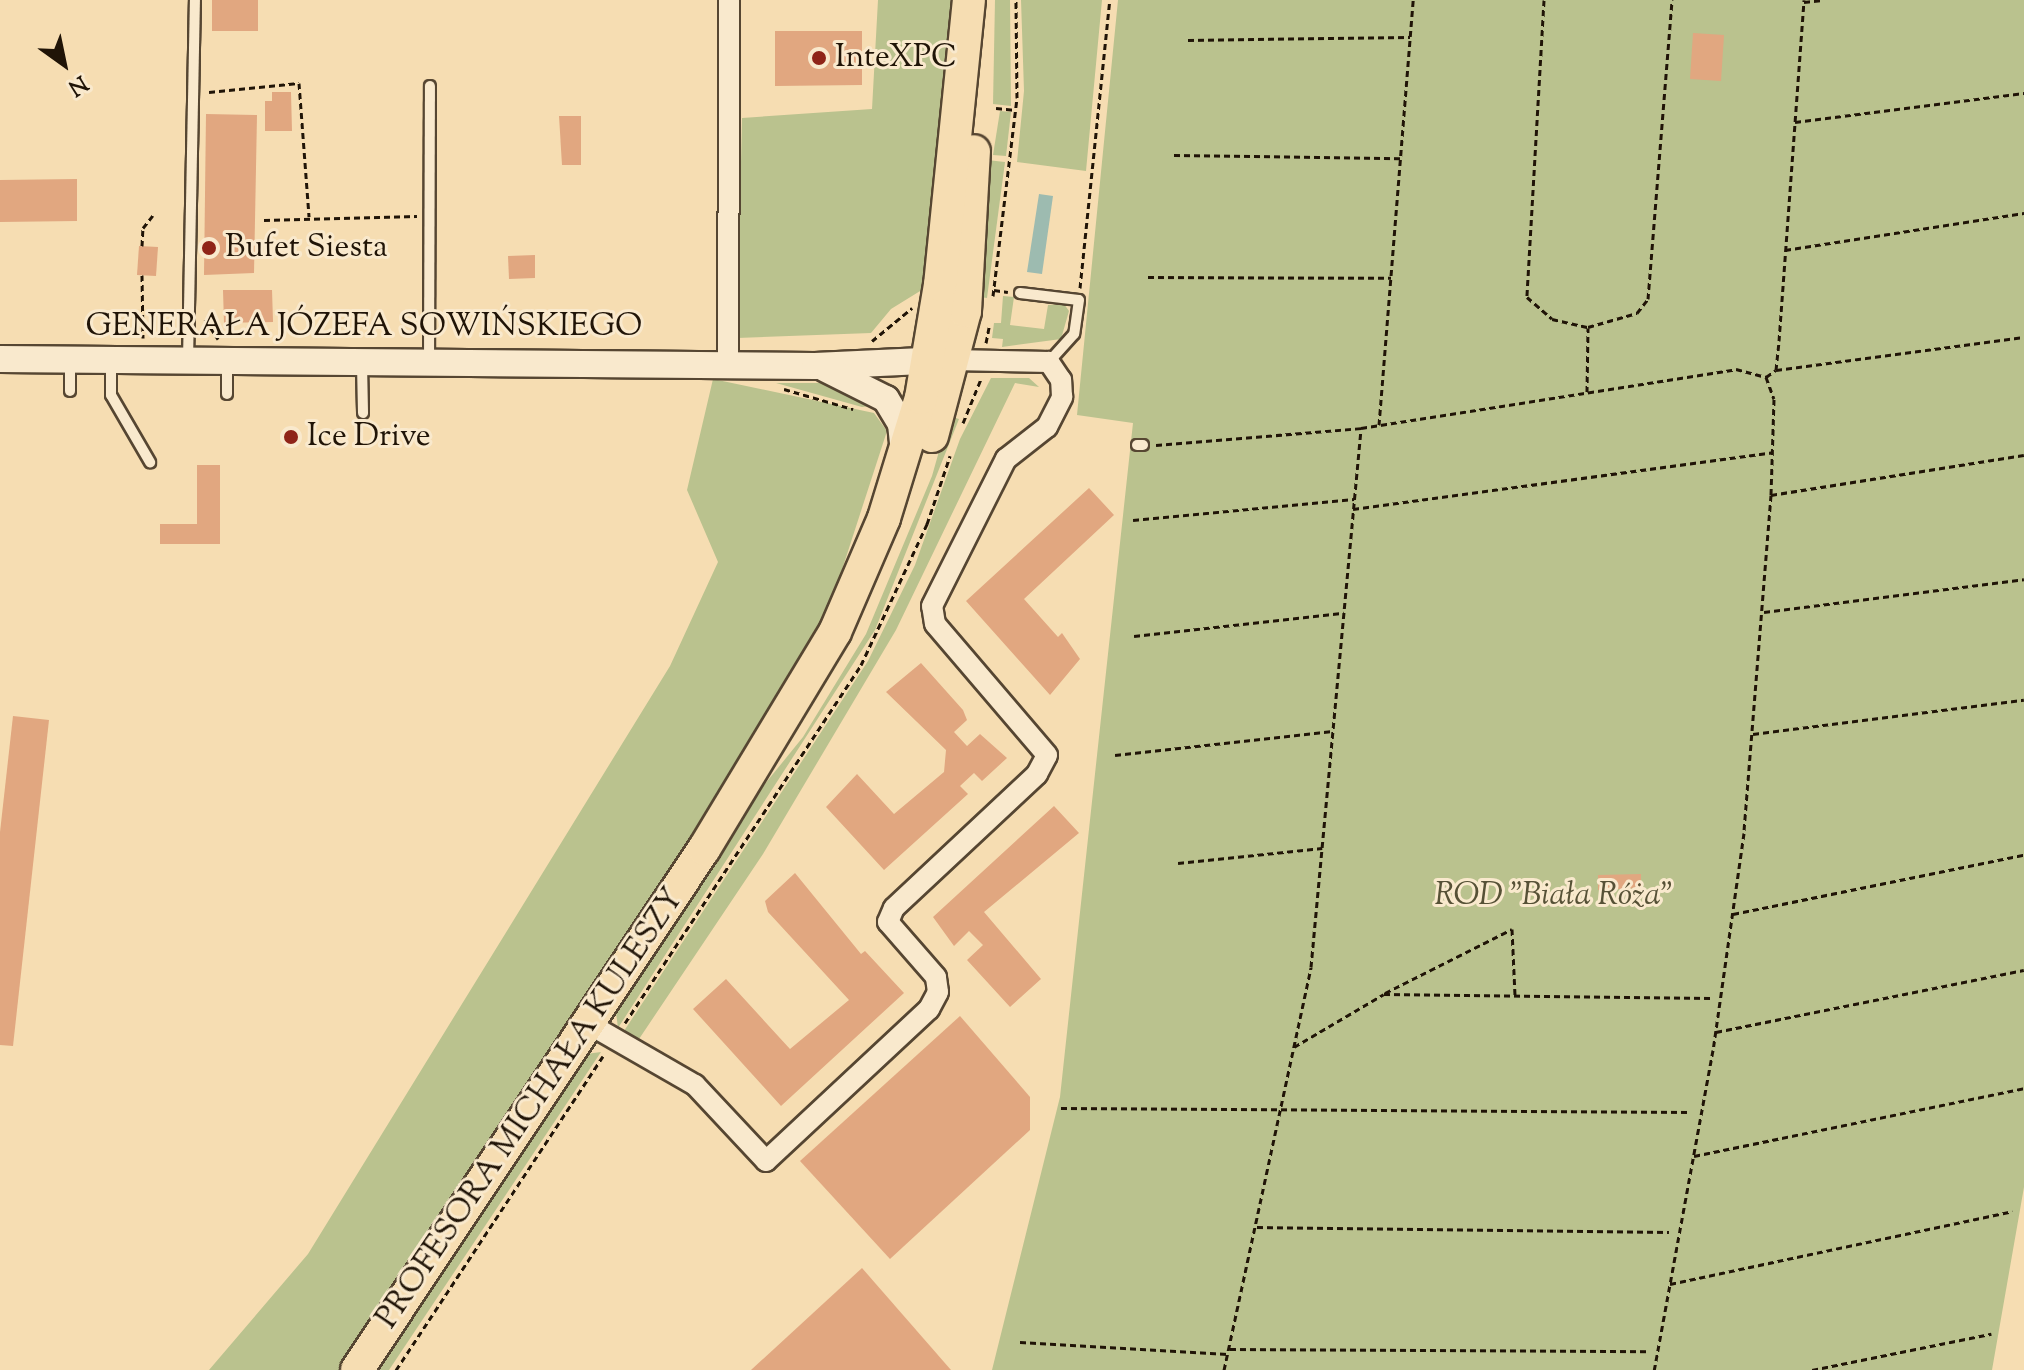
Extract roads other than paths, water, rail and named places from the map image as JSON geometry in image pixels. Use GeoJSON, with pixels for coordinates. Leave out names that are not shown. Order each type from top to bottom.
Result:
{"type":"FeatureCollection","features":[{"type":"Feature","properties":{"kind":"main road","name":"PROFESORA MICHAŁA KULESZY"},"geometry":{"type":"LineString","coordinates":[[704,849],[797,733],[860,619],[906,516],[940,360],[969,0]]}},
{"type":"Feature","properties":{"kind":"main road","name":"PROFESORA MICHAŁA KULESZY"},"geometry":{"type":"LineString","coordinates":[[357,1370],[704,849],[835,632],[940,360],[965,311],[989,0]]}},
{"type":"Feature","properties":{"kind":"street"},"geometry":{"type":"LineString","coordinates":[[728,363],[729,0]]}},
{"type":"Feature","properties":{"kind":"street","name":"GENERAŁA JÓZEFA SOWIŃSKIEGO"},"geometry":{"type":"LineString","coordinates":[[0,359],[815,366],[940,360]]}},
{"type":"Feature","properties":{"kind":"street"},"geometry":{"type":"LineString","coordinates":[[589,1024],[695,1085],[766,1161],[929,1009],[938,992],[936,977],[888,922],[894,908],[1037,774],[1047,755],[935,624],[932,606],[1006,459],[1037,438],[1056,410],[1052,366],[940,360]]}},
{"type":"Feature","properties":{"kind":"street"},"geometry":{"type":"LineString","coordinates":[[815,366],[855,379],[886,399],[901,424],[904,458]]}},
{"type":"Feature","properties":{"kind":"lane"},"geometry":{"type":"LineString","coordinates":[[188,361],[195,0]]}},
{"type":"Feature","properties":{"kind":"lane"},"geometry":{"type":"LineString","coordinates":[[429,361],[430,86]]}},
{"type":"Feature","properties":{"kind":"lane"},"geometry":{"type":"LineString","coordinates":[[1020,293],[1079,300],[1074,334],[1052,366]]}},
{"type":"Feature","properties":{"kind":"lane"},"geometry":{"type":"LineString","coordinates":[[70,359],[70,391]]}},
{"type":"Feature","properties":{"kind":"lane"},"geometry":{"type":"LineString","coordinates":[[111,360],[111,395],[150,462]]}},
{"type":"Feature","properties":{"kind":"lane"},"geometry":{"type":"LineString","coordinates":[[227,361],[227,394]]}},
{"type":"Feature","properties":{"kind":"lane"},"geometry":{"type":"LineString","coordinates":[[362,362],[363,413]]}},
{"type":"Feature","properties":{"kind":"water"},"geometry":{"type":"Polygon","coordinates":[[[1039,194],[1053,196],[1042,274],[1027,272],[1039,194]]]}},
{"type":"Feature","properties":{"kind":"place","name":"InteXPC"},"geometry":{"type":"Point","coordinates":[819,58]}},
{"type":"Feature","properties":{"kind":"place","name":"Bufet Siesta"},"geometry":{"type":"Point","coordinates":[209,248]}},
{"type":"Feature","properties":{"kind":"place","name":"Ice Drive"},"geometry":{"type":"Point","coordinates":[291,437]}},
{"type":"Feature","properties":{"kind":"park label","name":"ROD \"Biała Róża\""},"geometry":{"type":"Point","coordinates":[1554,896]}}]}
